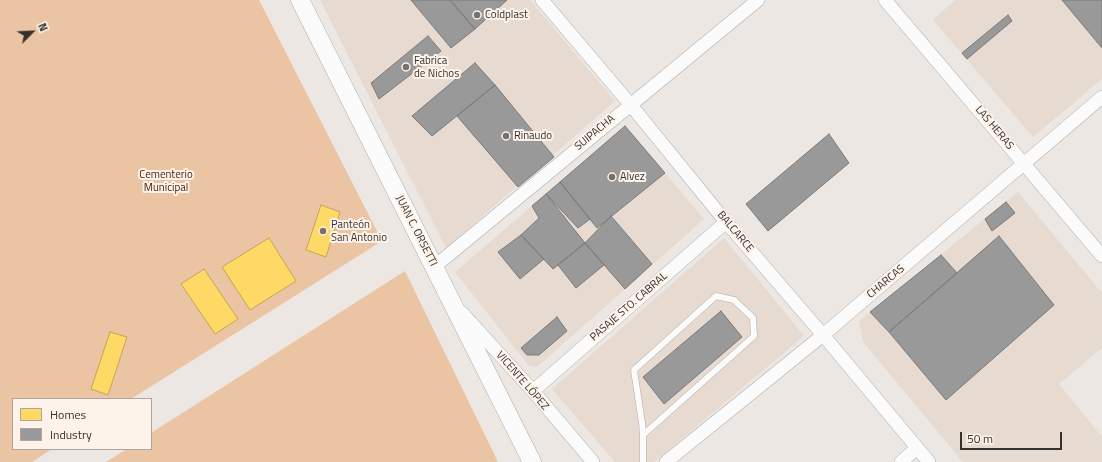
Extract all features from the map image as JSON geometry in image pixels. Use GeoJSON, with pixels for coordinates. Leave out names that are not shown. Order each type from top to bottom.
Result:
{"type":"FeatureCollection","features":[{"type":"Feature","properties":{"kind":"street","name":"JUAN C. ORSETTI"},"geometry":{"type":"LineString","coordinates":[[300,0],[532,462]]}},
{"type":"Feature","properties":{"kind":"street","name":"BALCARCE"},"geometry":{"type":"LineString","coordinates":[[542,0],[630,104],[726,222],[929,462]]}},
{"type":"Feature","properties":{"kind":"street","name":"SUIPACHA"},"geometry":{"type":"LineString","coordinates":[[434,267],[758,0]]}},
{"type":"Feature","properties":{"kind":"street","name":"LAS HERAS"},"geometry":{"type":"LineString","coordinates":[[885,0],[1102,256]]}},
{"type":"Feature","properties":{"kind":"street","name":"CHARCAS"},"geometry":{"type":"LineString","coordinates":[[666,462],[823,335],[1102,97]]}},
{"type":"Feature","properties":{"kind":"street","name":"PASAJE STO. CABRAL"},"geometry":{"type":"LineString","coordinates":[[533,392],[726,222]]}},
{"type":"Feature","properties":{"kind":"street","name":"VICENTE LÓPEZ"},"geometry":{"type":"LineString","coordinates":[[451,300],[593,462]]}},
{"type":"Feature","properties":{"kind":"street"},"geometry":{"type":"LineString","coordinates":[[901,462],[917,448]]}},
{"type":"Feature","properties":{"kind":"lane"},"geometry":{"type":"LineString","coordinates":[[642,435],[754,336],[753,318],[734,300],[716,296],[634,370],[642,423],[642,435],[643,462]]}},
{"type":"Feature","properties":{"kind":"shaded area"},"geometry":{"type":"Polygon","coordinates":[[[320,0],[530,0],[615,101],[446,248],[320,0]]]}},
{"type":"Feature","properties":{"kind":"shaded area"},"geometry":{"type":"Polygon","coordinates":[[[955,0],[1102,0],[1102,79],[1033,137],[933,20],[955,0]]]}},
{"type":"Feature","properties":{"kind":"shaded area"},"geometry":{"type":"Polygon","coordinates":[[[625,126],[704,219],[537,367],[529,366],[455,272],[625,126]]]}},
{"type":"Feature","properties":{"kind":"shaded area"},"geometry":{"type":"Polygon","coordinates":[[[1018,192],[1102,293],[1102,348],[1059,384],[1102,437],[1102,462],[963,462],[863,342],[859,321],[1018,192]]]}},
{"type":"Feature","properties":{"kind":"shaded area"},"geometry":{"type":"Polygon","coordinates":[[[724,238],[804,336],[654,462],[615,462],[552,389],[724,238]]]}},
{"type":"Feature","properties":{"kind":"green space","name":"Cementerio Municipal"},"geometry":{"type":"Polygon","coordinates":[[[0,0],[259,0],[382,241],[133,398],[12,398],[12,450],[50,450],[32,462],[0,462],[0,0]]]}},
{"type":"Feature","properties":{"kind":"green space"},"geometry":{"type":"Polygon","coordinates":[[[405,271],[498,462],[106,462],[125,450],[152,450],[152,432],[405,271]]]}},
{"type":"Feature","properties":{"kind":"building: Homes","name":"Panteón San Antonio"},"geometry":{"type":"Polygon","coordinates":[[[321,205],[340,212],[326,257],[306,250],[321,205]]]}},
{"type":"Feature","properties":{"kind":"building: Homes"},"geometry":{"type":"Polygon","coordinates":[[[269,238],[296,281],[250,310],[222,267],[269,238]]]}},
{"type":"Feature","properties":{"kind":"building: Homes"},"geometry":{"type":"Polygon","coordinates":[[[204,269],[238,319],[215,334],[181,284],[204,269]]]}},
{"type":"Feature","properties":{"kind":"building: Homes"},"geometry":{"type":"Polygon","coordinates":[[[110,332],[127,337],[108,395],[91,389],[110,332]]]}},
{"type":"Feature","properties":{"kind":"building: Industry"},"geometry":{"type":"Polygon","coordinates":[[[411,0],[450,0],[475,29],[451,48],[411,0]]]}},
{"type":"Feature","properties":{"kind":"building: Industry","name":"Coldplast"},"geometry":{"type":"Polygon","coordinates":[[[450,0],[507,0],[475,29],[450,0]]]}},
{"type":"Feature","properties":{"kind":"building: Industry"},"geometry":{"type":"Polygon","coordinates":[[[1062,0],[1102,0],[1102,48],[1062,0]]]}},
{"type":"Feature","properties":{"kind":"building: Industry"},"geometry":{"type":"Polygon","coordinates":[[[1008,15],[1012,21],[967,59],[962,53],[1008,15]]]}},
{"type":"Feature","properties":{"kind":"building: Industry","name":"Fabrica de Nichos"},"geometry":{"type":"Polygon","coordinates":[[[428,36],[441,51],[379,99],[371,83],[428,36]]]}},
{"type":"Feature","properties":{"kind":"building: Industry"},"geometry":{"type":"Polygon","coordinates":[[[475,63],[495,85],[432,136],[412,116],[475,63]]]}},
{"type":"Feature","properties":{"kind":"building: Industry","name":"Rinaudo"},"geometry":{"type":"Polygon","coordinates":[[[495,85],[554,157],[518,187],[457,116],[495,85]]]}},
{"type":"Feature","properties":{"kind":"building: Industry","name":"Alvez"},"geometry":{"type":"Polygon","coordinates":[[[625,126],[665,173],[597,228],[560,182],[625,126]]]}},
{"type":"Feature","properties":{"kind":"building: Industry"},"geometry":{"type":"Polygon","coordinates":[[[829,134],[849,163],[768,231],[746,204],[829,134]]]}},
{"type":"Feature","properties":{"kind":"building: Industry"},"geometry":{"type":"Polygon","coordinates":[[[560,182],[590,219],[578,228],[546,194],[560,182]]]}},
{"type":"Feature","properties":{"kind":"building: Industry"},"geometry":{"type":"Polygon","coordinates":[[[546,194],[585,243],[553,269],[521,235],[539,218],[532,206],[546,194]]]}},
{"type":"Feature","properties":{"kind":"building: Industry"},"geometry":{"type":"Polygon","coordinates":[[[1006,202],[1015,213],[992,231],[985,219],[1006,202]]]}},
{"type":"Feature","properties":{"kind":"building: Industry"},"geometry":{"type":"Polygon","coordinates":[[[611,216],[652,264],[625,289],[585,243],[611,216]]]}},
{"type":"Feature","properties":{"kind":"building: Industry"},"geometry":{"type":"Polygon","coordinates":[[[521,235],[544,259],[520,279],[498,252],[521,235]]]}},
{"type":"Feature","properties":{"kind":"building: Industry"},"geometry":{"type":"Polygon","coordinates":[[[999,236],[1054,305],[946,400],[889,332],[999,236]]]}},
{"type":"Feature","properties":{"kind":"building: Industry"},"geometry":{"type":"Polygon","coordinates":[[[585,243],[604,265],[576,288],[558,265],[585,243]]]}},
{"type":"Feature","properties":{"kind":"building: Industry"},"geometry":{"type":"Polygon","coordinates":[[[941,255],[957,273],[889,332],[870,312],[941,255]]]}},
{"type":"Feature","properties":{"kind":"building: Industry"},"geometry":{"type":"Polygon","coordinates":[[[721,311],[742,337],[664,404],[643,377],[721,311]]]}},
{"type":"Feature","properties":{"kind":"building: Industry"},"geometry":{"type":"Polygon","coordinates":[[[557,317],[567,331],[539,355],[527,355],[521,348],[557,317]]]}},
{"type":"Feature","properties":{"kind":"place","name":"Coldplast"},"geometry":{"type":"Point","coordinates":[477,15]}},
{"type":"Feature","properties":{"kind":"place","name":"Fabrica de Nichos"},"geometry":{"type":"Point","coordinates":[406,67]}},
{"type":"Feature","properties":{"kind":"place","name":"Rinaudo"},"geometry":{"type":"Point","coordinates":[506,136]}},
{"type":"Feature","properties":{"kind":"place","name":"Alvez"},"geometry":{"type":"Point","coordinates":[612,177]}},
{"type":"Feature","properties":{"kind":"place","name":"Panteón San Antonio"},"geometry":{"type":"Point","coordinates":[323,231]}}]}
